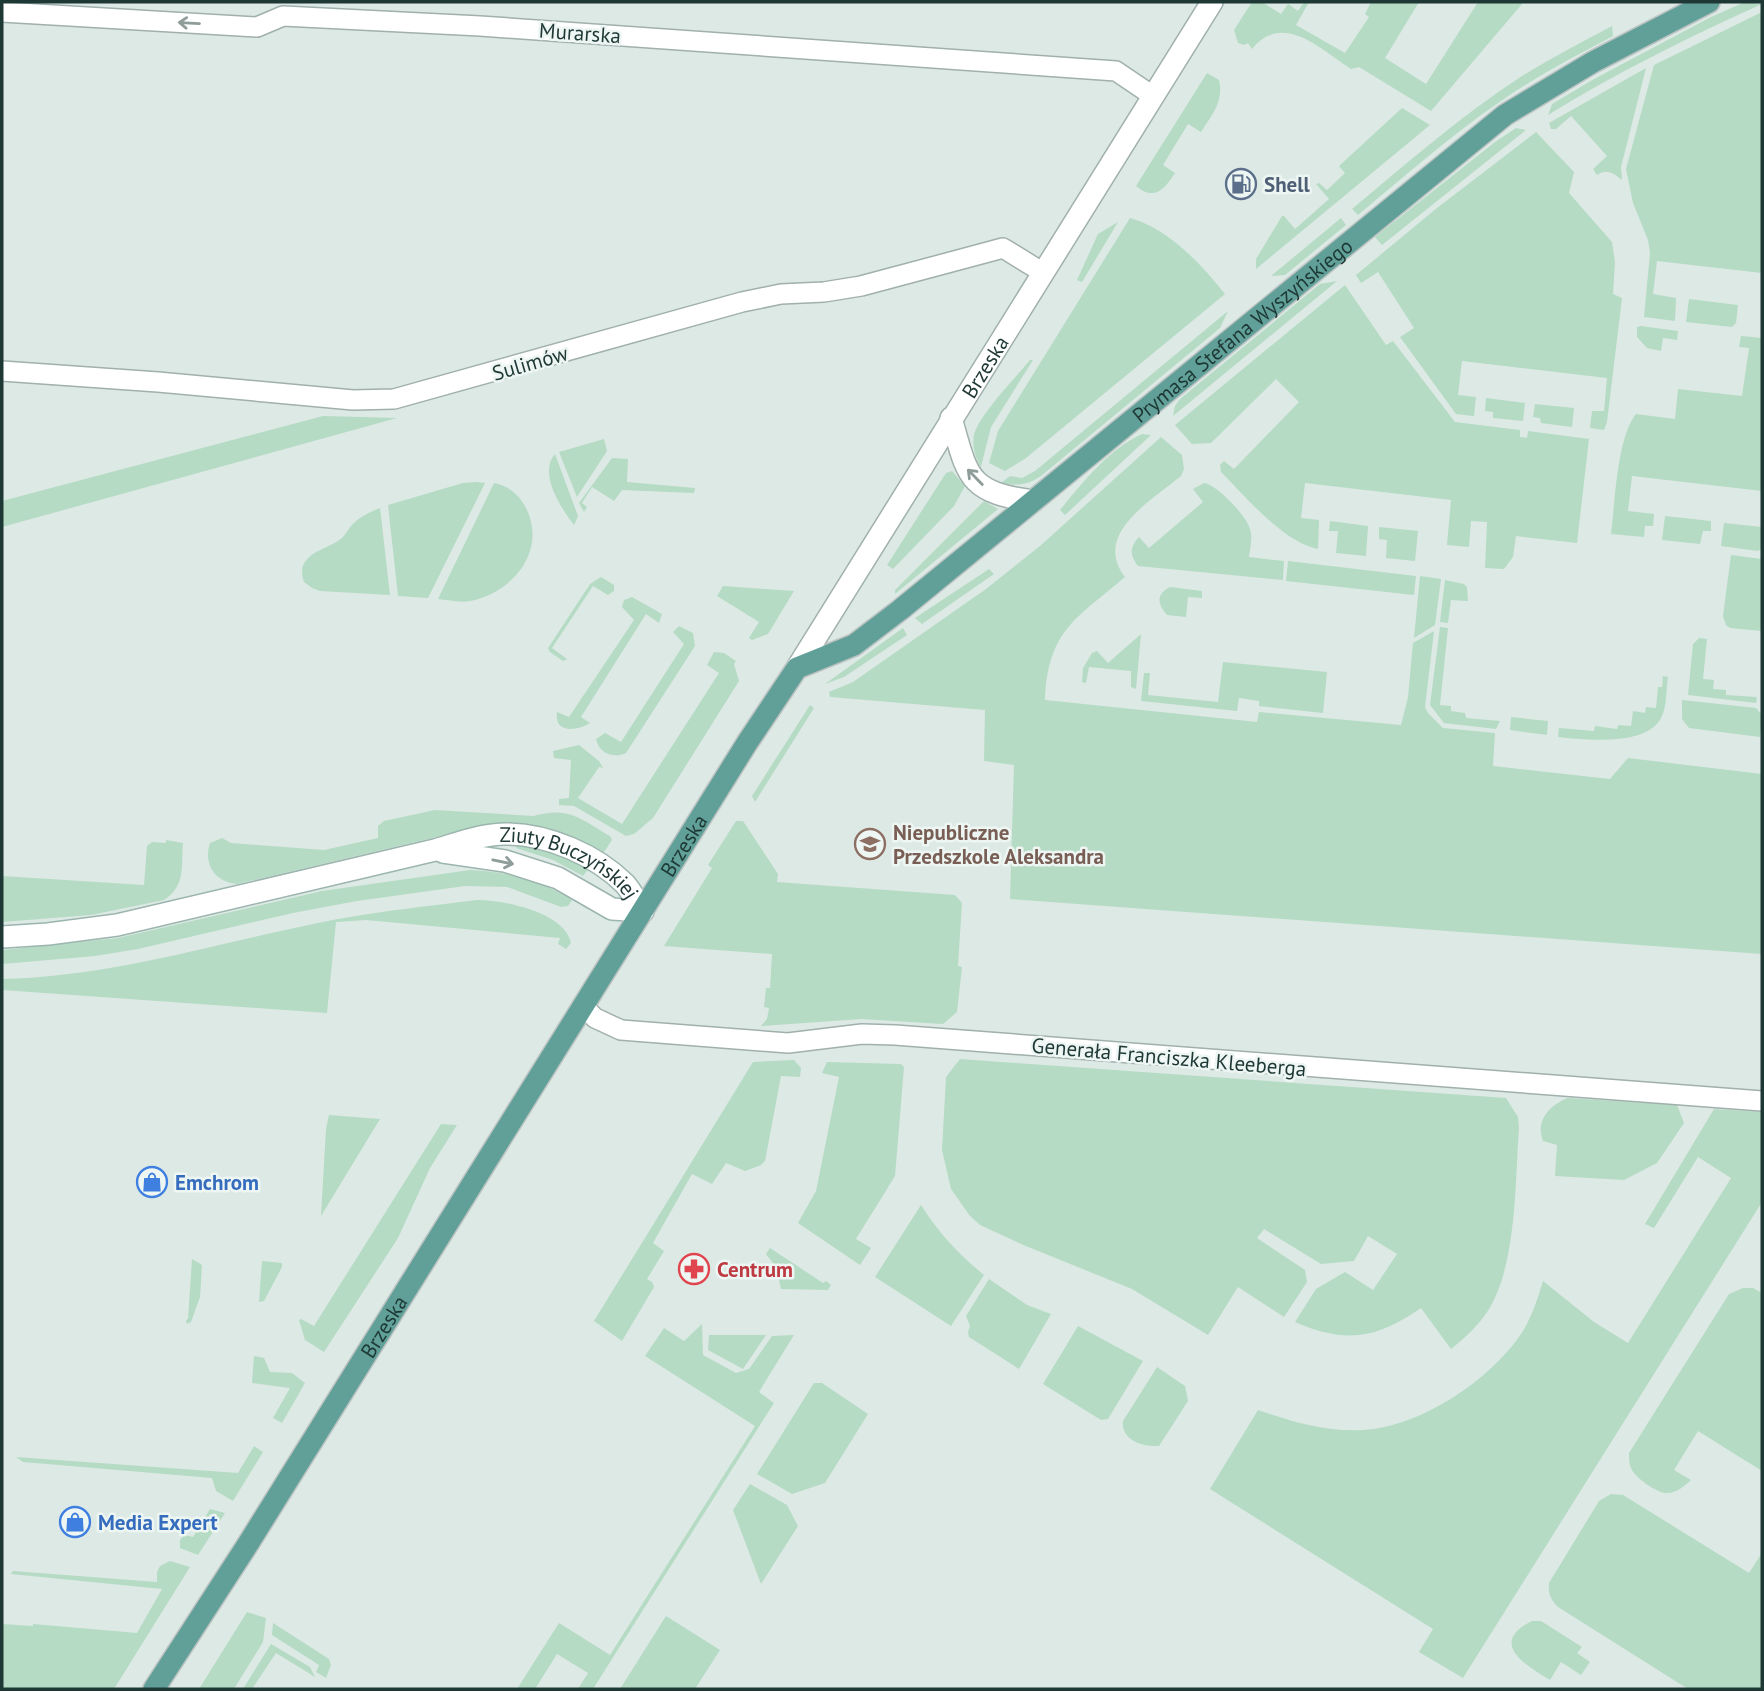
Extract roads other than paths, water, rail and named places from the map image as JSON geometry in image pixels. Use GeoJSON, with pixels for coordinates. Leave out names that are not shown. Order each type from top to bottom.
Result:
{"type":"FeatureCollection","features":[{"type":"Feature","properties":{"kind":"main road","name":"Prymasa Stefana Wyszyńskiego"},"geometry":{"type":"LineString","coordinates":[[797,667],[854,645],[900,610],[1487,129],[1546,88],[1704,3]]}},
{"type":"Feature","properties":{"kind":"main road","name":"Brzeska"},"geometry":{"type":"LineString","coordinates":[[154,1689],[248,1544],[797,667]]}},
{"type":"Feature","properties":{"kind":"street","name":"Brzeska"},"geometry":{"type":"LineString","coordinates":[[797,667],[1212,2]]}},
{"type":"Feature","properties":{"kind":"street","name":"Murarska"},"geometry":{"type":"LineString","coordinates":[[2,12],[257,27],[283,16],[507,28],[1116,71],[1153,96]]}},
{"type":"Feature","properties":{"kind":"street","name":"Sulimów"},"geometry":{"type":"LineString","coordinates":[[2,371],[353,400],[394,399],[742,302],[780,294],[824,292],[861,286],[1003,248],[1042,272]]}},
{"type":"Feature","properties":{"kind":"street"},"geometry":{"type":"LineString","coordinates":[[951,418],[964,464],[971,478],[1003,497],[1033,501]]}},
{"type":"Feature","properties":{"kind":"street","name":"Ziuty Buczyńskiej"},"geometry":{"type":"LineString","coordinates":[[2,937],[61,933],[138,921],[436,850],[479,837],[508,834],[549,841],[578,852],[606,869],[625,885],[643,911]]}},
{"type":"Feature","properties":{"kind":"street","name":"Ziuty Buczyńskiej"},"geometry":{"type":"LineString","coordinates":[[436,850],[505,861],[558,878],[612,909],[643,911]]}},
{"type":"Feature","properties":{"kind":"street","name":"Generała Franciszka Kleeberga"},"geometry":{"type":"LineString","coordinates":[[583,1006],[596,1018],[621,1030],[756,1042],[788,1043],[862,1034],[895,1035],[1762,1101]]}},
{"type":"Feature","properties":{"kind":"place","name":"Shell"},"geometry":{"type":"Point","coordinates":[1241,184]}},
{"type":"Feature","properties":{"kind":"place","name":"Niepubliczne Przedszkole Aleksandra"},"geometry":{"type":"Point","coordinates":[870,844]}},
{"type":"Feature","properties":{"kind":"place","name":"Emchrom"},"geometry":{"type":"Point","coordinates":[152,1182]}},
{"type":"Feature","properties":{"kind":"place","name":"Centrum"},"geometry":{"type":"Point","coordinates":[694,1269]}},
{"type":"Feature","properties":{"kind":"place","name":"Media Expert"},"geometry":{"type":"Point","coordinates":[75,1522]}}]}
